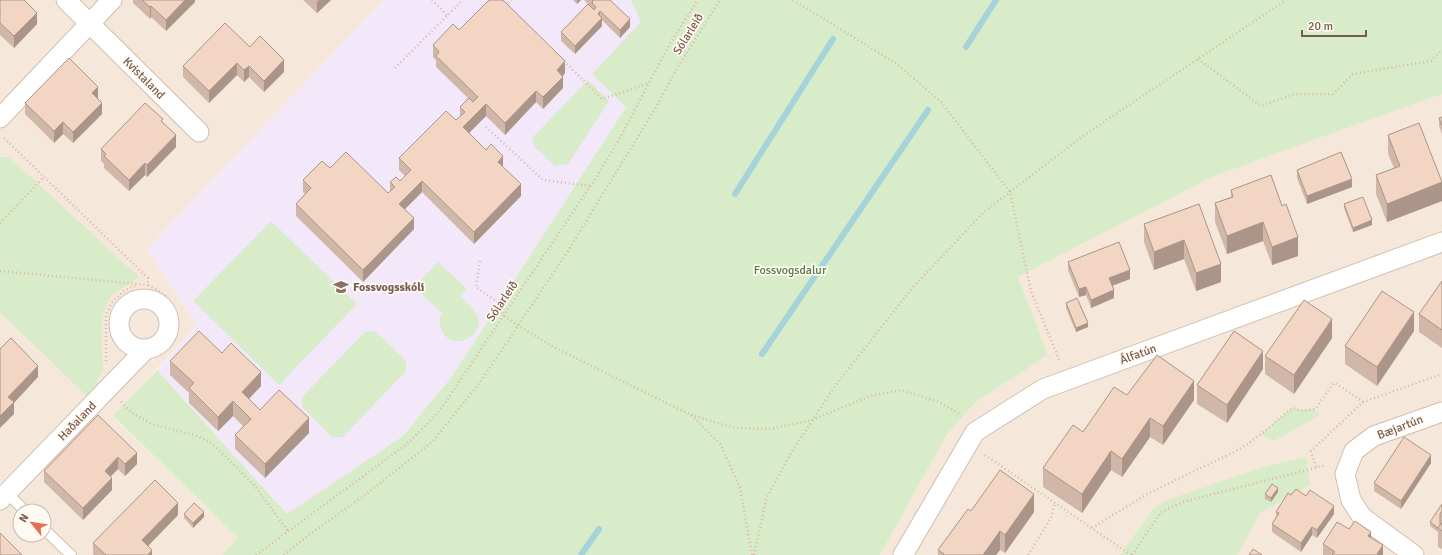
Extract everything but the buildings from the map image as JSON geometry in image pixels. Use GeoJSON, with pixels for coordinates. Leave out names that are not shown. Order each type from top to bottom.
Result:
{"type":"FeatureCollection","features":[{"type":"Feature","properties":{"kind":"street","name":"Kvistaland"},"geometry":{"type":"LineString","coordinates":[[66,0],[199,132]]}},
{"type":"Feature","properties":{"kind":"street"},"geometry":{"type":"LineString","coordinates":[[0,118],[112,0]]}},
{"type":"Feature","properties":{"kind":"street","name":"Álfatún"},"geometry":{"type":"LineString","coordinates":[[903,555],[975,432],[1043,389],[1442,242]]}},
{"type":"Feature","properties":{"kind":"street","name":"Haðaland"},"geometry":{"type":"LineString","coordinates":[[2,493],[146,349]]}},
{"type":"Feature","properties":{"kind":"street","name":"Bæjartún"},"geometry":{"type":"LineString","coordinates":[[1414,555],[1362,517],[1350,500],[1345,474],[1354,451],[1374,436],[1442,412]]}},
{"type":"Feature","properties":{"kind":"lane","name":"Haðaland"},"geometry":{"type":"LineString","coordinates":[[2,493],[15,503]]}},
{"type":"Feature","properties":{"kind":"lane"},"geometry":{"type":"LineString","coordinates":[[52,537],[71,555]]}},
{"type":"Feature","properties":{"kind":"path"},"geometry":{"type":"LineString","coordinates":[[432,0],[448,15]]}},
{"type":"Feature","properties":{"kind":"path"},"geometry":{"type":"LineString","coordinates":[[395,68],[463,0]]}},
{"type":"Feature","properties":{"kind":"path"},"geometry":{"type":"LineString","coordinates":[[511,0],[506,5],[512,10]]}},
{"type":"Feature","properties":{"kind":"path","name":"Sólarleið"},"geometry":{"type":"LineString","coordinates":[[256,555],[407,444],[443,406],[590,186],[620,138],[647,84],[669,45],[698,0]]}},
{"type":"Feature","properties":{"kind":"path","name":"Sólarleið"},"geometry":{"type":"LineString","coordinates":[[284,555],[310,534],[365,495],[433,441],[481,381],[566,254],[720,0]]}},
{"type":"Feature","properties":{"kind":"path"},"geometry":{"type":"LineString","coordinates":[[792,0],[903,68],[941,102],[1010,192],[1031,292],[1067,380]]}},
{"type":"Feature","properties":{"kind":"path"},"geometry":{"type":"LineString","coordinates":[[753,555],[767,497],[791,453],[812,420],[835,386],[913,287],[984,212],[1080,138],[1286,0]]}},
{"type":"Feature","properties":{"kind":"path"},"geometry":{"type":"LineString","coordinates":[[1198,58],[1261,106],[1294,94],[1333,94],[1353,74],[1431,61],[1442,50]]}},
{"type":"Feature","properties":{"kind":"path"},"geometry":{"type":"LineString","coordinates":[[563,60],[602,99],[647,84]]}},
{"type":"Feature","properties":{"kind":"path"},"geometry":{"type":"LineString","coordinates":[[486,127],[543,180],[590,186]]}},
{"type":"Feature","properties":{"kind":"path"},"geometry":{"type":"LineString","coordinates":[[0,135],[148,278],[148,285]]}},
{"type":"Feature","properties":{"kind":"path"},"geometry":{"type":"LineString","coordinates":[[0,223],[44,177]]}},
{"type":"Feature","properties":{"kind":"path"},"geometry":{"type":"LineString","coordinates":[[480,260],[476,287],[497,302],[504,316],[557,349],[691,415],[735,428],[772,429],[812,420],[870,396],[901,390],[939,402],[958,413],[975,432]]}},
{"type":"Feature","properties":{"kind":"path"},"geometry":{"type":"LineString","coordinates":[[0,271],[148,285],[167,297]]}},
{"type":"Feature","properties":{"kind":"path"},"geometry":{"type":"LineString","coordinates":[[106,363],[106,314],[113,301],[125,290],[140,285]]}},
{"type":"Feature","properties":{"kind":"path"},"geometry":{"type":"LineString","coordinates":[[1316,467],[1311,451],[1363,402],[1442,374]]}},
{"type":"Feature","properties":{"kind":"path"},"geometry":{"type":"LineString","coordinates":[[1092,528],[1149,493],[1248,444],[1288,411],[1294,408],[1300,410],[1316,409],[1334,383],[1363,402]]}},
{"type":"Feature","properties":{"kind":"path"},"geometry":{"type":"LineString","coordinates":[[119,401],[131,412],[151,424],[194,435],[208,441],[216,447],[254,485],[288,531]]}},
{"type":"Feature","properties":{"kind":"path"},"geometry":{"type":"LineString","coordinates":[[691,415],[721,445],[740,488],[753,555]]}},
{"type":"Feature","properties":{"kind":"path"},"geometry":{"type":"LineString","coordinates":[[987,456],[1131,555],[1162,512],[1183,502],[1351,458]]}},
{"type":"Feature","properties":{"kind":"path"},"geometry":{"type":"LineString","coordinates":[[1028,555],[1051,518],[1055,503]]}},
{"type":"Feature","properties":{"kind":"shaded area"},"geometry":{"type":"Polygon","coordinates":[[[0,0],[384,0],[147,249],[197,325],[113,417],[238,538],[222,555],[0,555],[0,0]]]}},
{"type":"Feature","properties":{"kind":"shaded area","name":"Fossvogsskóli"},"geometry":{"type":"Polygon","coordinates":[[[384,0],[631,0],[642,22],[592,74],[626,107],[453,375],[403,436],[287,514],[157,370],[197,325],[147,249],[384,0]]]}},
{"type":"Feature","properties":{"kind":"shaded area"},"geometry":{"type":"Polygon","coordinates":[[[1442,94],[1442,555],[880,555],[946,436],[976,402],[1048,355],[1018,277],[1214,176],[1442,94]]]}},
{"type":"Feature","properties":{"kind":"green space","name":"Fossvogsdalur"},"geometry":{"type":"Polygon","coordinates":[[[631,0],[1442,0],[1442,94],[1214,176],[1018,277],[1048,355],[976,402],[946,436],[880,555],[222,555],[238,538],[113,416],[157,370],[287,514],[403,436],[453,375],[626,107],[592,74],[641,22],[631,0]]]}},
{"type":"Feature","properties":{"kind":"green space"},"geometry":{"type":"Polygon","coordinates":[[[588,80],[609,101],[568,164],[555,166],[534,146],[532,138],[588,80]]]}},
{"type":"Feature","properties":{"kind":"green space"},"geometry":{"type":"Polygon","coordinates":[[[0,157],[9,157],[139,277],[132,283],[116,291],[106,305],[102,326],[103,371],[96,381],[100,386],[89,398],[0,312],[0,157]]]}},
{"type":"Feature","properties":{"kind":"green space"},"geometry":{"type":"Polygon","coordinates":[[[271,221],[357,304],[279,385],[193,301],[271,221]]]}},
{"type":"Feature","properties":{"kind":"green space"},"geometry":{"type":"Polygon","coordinates":[[[438,262],[467,289],[460,296],[475,312],[478,321],[478,328],[473,335],[467,339],[459,341],[452,340],[445,336],[440,324],[442,313],[414,287],[438,262]]]}},
{"type":"Feature","properties":{"kind":"green space"},"geometry":{"type":"Polygon","coordinates":[[[375,331],[406,361],[406,371],[343,437],[332,437],[302,407],[302,397],[365,332],[375,331]]]}},
{"type":"Feature","properties":{"kind":"green space"},"geometry":{"type":"Polygon","coordinates":[[[1294,408],[1300,410],[1315,409],[1320,415],[1274,441],[1261,434],[1288,411],[1294,408]]]}},
{"type":"Feature","properties":{"kind":"green space"},"geometry":{"type":"Polygon","coordinates":[[[1306,457],[1310,485],[1260,513],[1237,555],[1120,555],[1154,508],[1167,500],[1267,466],[1306,457]]]}},
{"type":"Feature","properties":{"kind":"waterway"},"geometry":{"type":"LineString","coordinates":[[966,47],[996,0]]}},
{"type":"Feature","properties":{"kind":"waterway"},"geometry":{"type":"LineString","coordinates":[[735,194],[833,39]]}},
{"type":"Feature","properties":{"kind":"waterway"},"geometry":{"type":"LineString","coordinates":[[762,354],[928,110]]}},
{"type":"Feature","properties":{"kind":"waterway"},"geometry":{"type":"LineString","coordinates":[[581,555],[599,529]]}},
{"type":"Feature","properties":{"kind":"place","name":"Fossvogsskóli"},"geometry":{"type":"Point","coordinates":[341,287]}}]}
